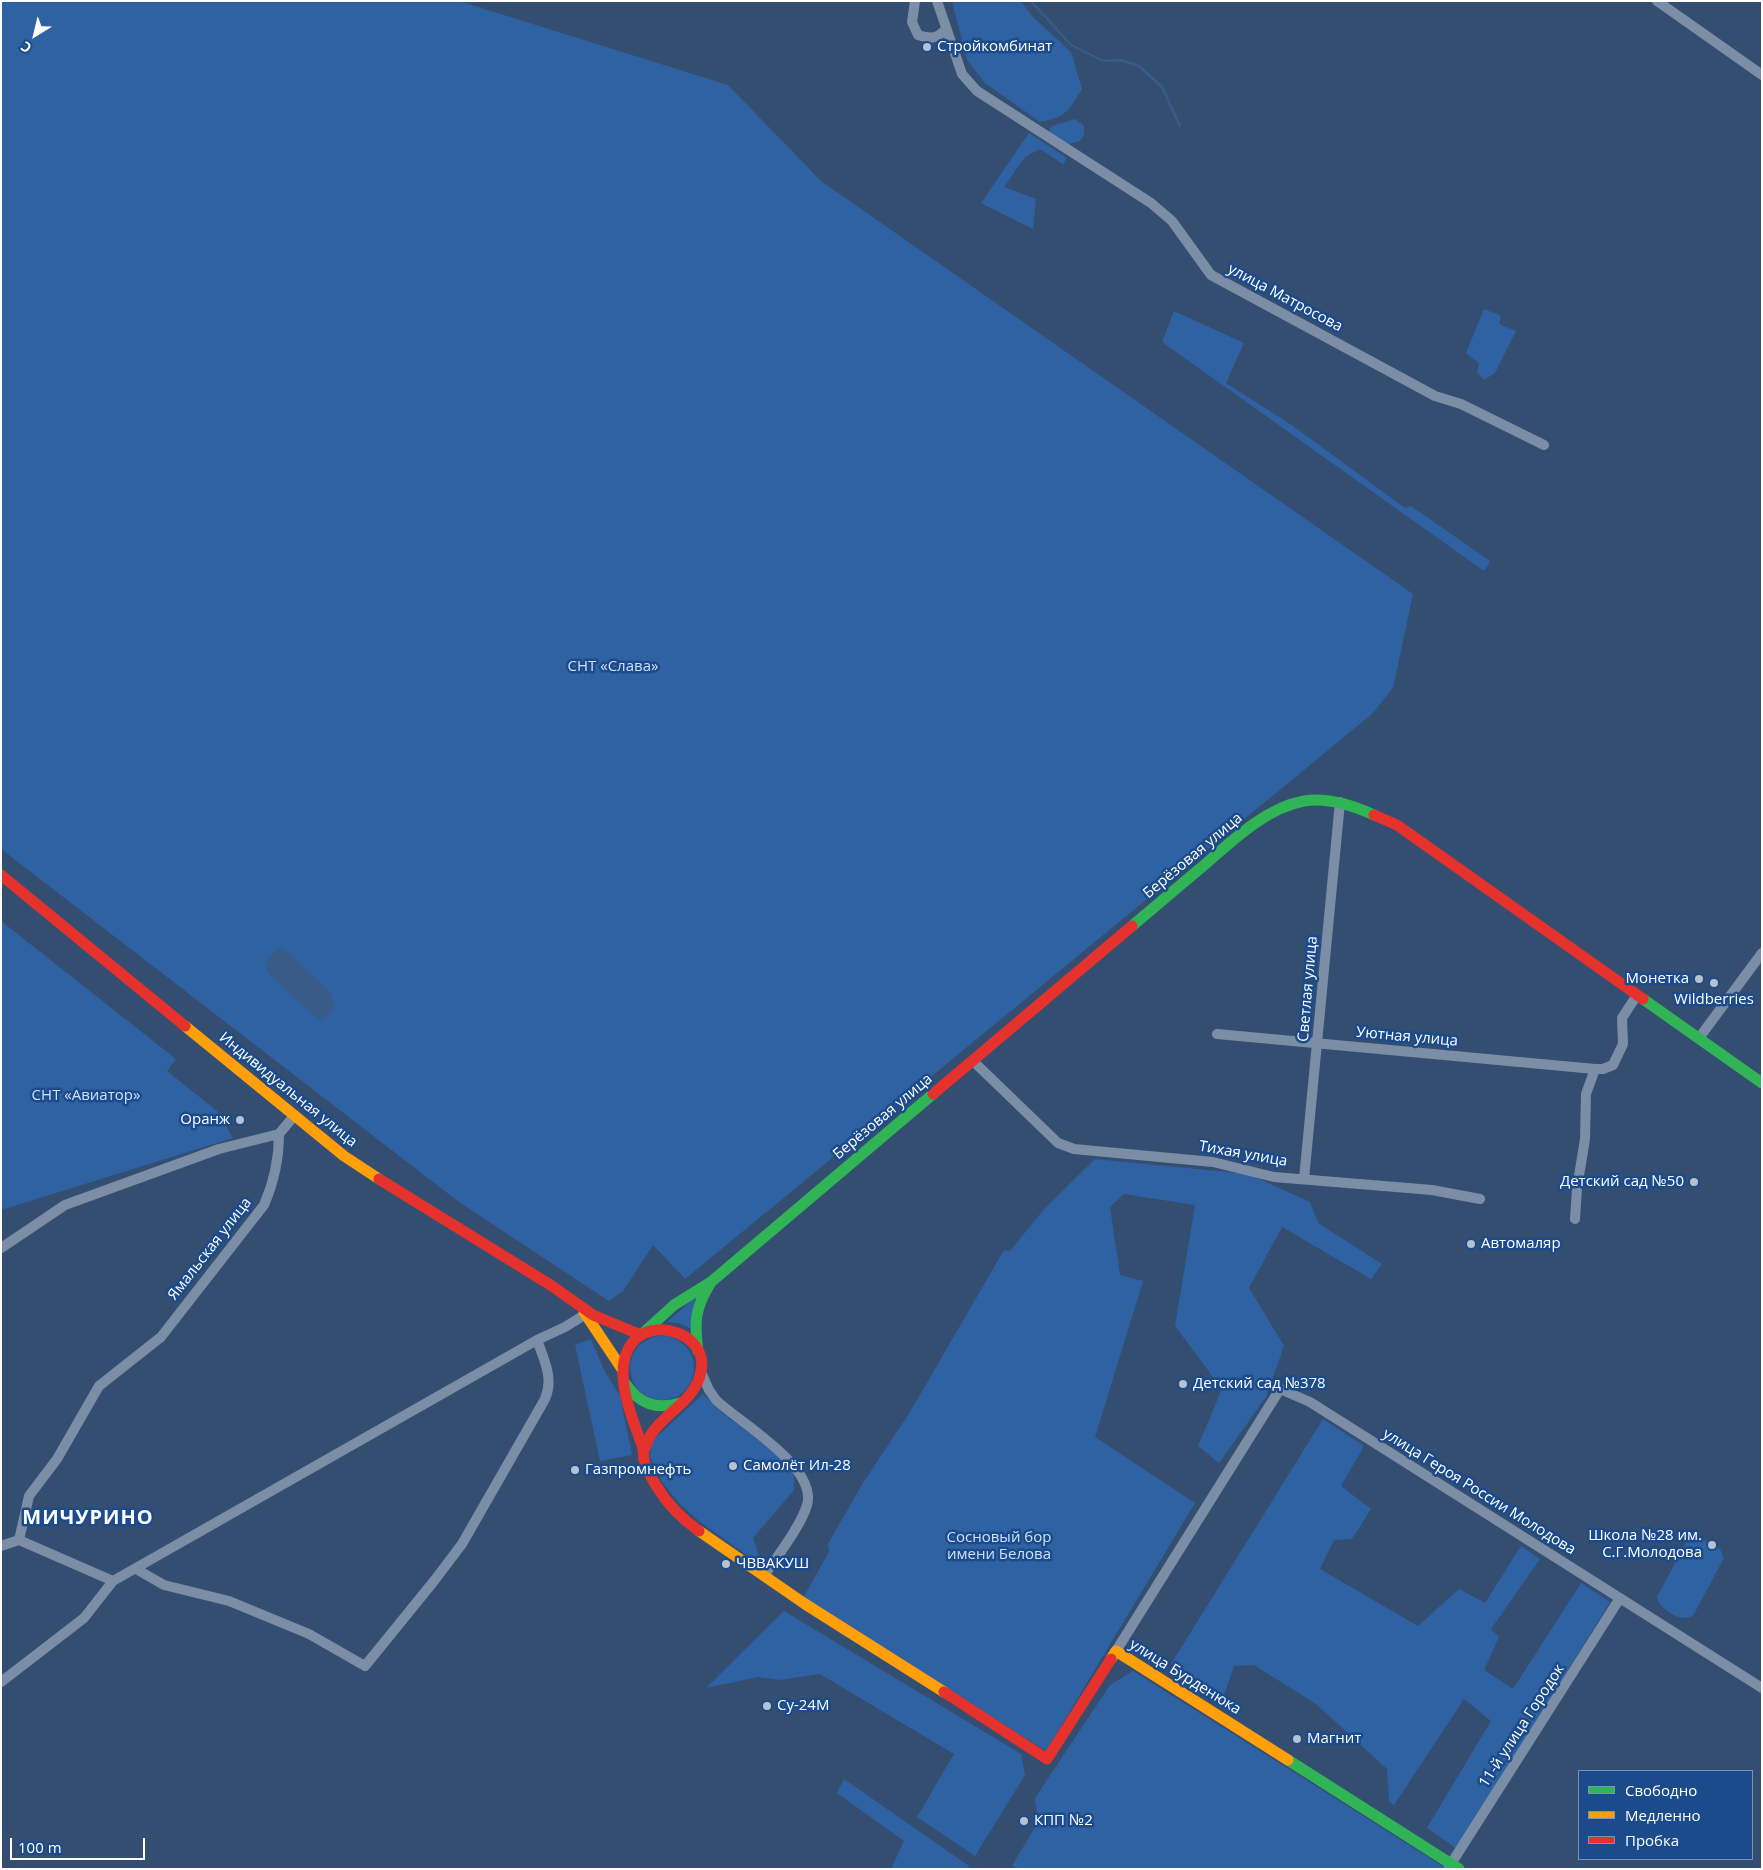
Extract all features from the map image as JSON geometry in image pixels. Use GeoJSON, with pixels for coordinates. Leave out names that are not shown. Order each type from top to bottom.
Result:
{"type":"FeatureCollection","features":[{"type":"Feature","properties":{"kind":"main road","name":"Берёзовая улица"},"geometry":{"type":"LineString","coordinates":[[641,1335],[656,1319],[691,1292],[711,1282],[1249,827],[1291,805],[1315,800],[1340,802],[1359,807],[1397,825],[1762,1083]]}},
{"type":"Feature","properties":{"kind":"main road","name":"Индивидуальная улица"},"geometry":{"type":"LineString","coordinates":[[1,875],[344,1156],[397,1191],[552,1286],[593,1315],[641,1335]]}},
{"type":"Feature","properties":{"kind":"main road","name":"Берёзовая улица"},"geometry":{"type":"LineString","coordinates":[[699,1355],[695,1330],[695,1312],[711,1282]]}},
{"type":"Feature","properties":{"kind":"main road","name":"Индивидуальная улица"},"geometry":{"type":"LineString","coordinates":[[575,1302],[586,1314],[622,1369]]}},
{"type":"Feature","properties":{"kind":"main road"},"geometry":{"type":"LineString","coordinates":[[644,1450],[651,1433],[680,1403],[691,1395],[698,1385],[701,1372],[699,1355],[693,1344],[685,1336],[675,1331],[652,1330],[641,1335],[627,1349],[622,1369],[629,1411],[644,1450],[644,1460],[651,1476],[667,1502],[690,1525],[764,1576]]}},
{"type":"Feature","properties":{"kind":"main road"},"geometry":{"type":"LineString","coordinates":[[625,1381],[630,1391],[638,1400],[648,1405],[658,1408],[670,1407],[680,1403]]}},
{"type":"Feature","properties":{"kind":"main road","name":"улица Бурденюка"},"geometry":{"type":"LineString","coordinates":[[764,1576],[1047,1759],[1116,1651],[1453,1867]]}},
{"type":"Feature","properties":{"kind":"street"},"geometry":{"type":"LineString","coordinates":[[915,1],[912,22],[918,35],[930,39],[939,37],[946,29]]}},
{"type":"Feature","properties":{"kind":"street","name":"улица Матросова"},"geometry":{"type":"LineString","coordinates":[[937,1],[962,74],[977,90],[1151,203],[1172,220],[1211,275],[1435,396],[1461,404],[1544,445]]}},
{"type":"Feature","properties":{"kind":"street"},"geometry":{"type":"LineString","coordinates":[[1657,1],[1762,74]]}},
{"type":"Feature","properties":{"kind":"street","name":"Светлая улица"},"geometry":{"type":"LineString","coordinates":[[1304,1179],[1340,802]]}},
{"type":"Feature","properties":{"kind":"street"},"geometry":{"type":"LineString","coordinates":[[1698,1038],[1762,954]]}},
{"type":"Feature","properties":{"kind":"street"},"geometry":{"type":"LineString","coordinates":[[1575,1218],[1577,1188],[1585,1139],[1586,1094],[1595,1069],[1603,1069],[1613,1065],[1623,1044],[1622,1018],[1637,995]]}},
{"type":"Feature","properties":{"kind":"street","name":"Уютная улица"},"geometry":{"type":"LineString","coordinates":[[1217,1034],[1318,1045],[1595,1069]]}},
{"type":"Feature","properties":{"kind":"street","name":"Тихая улица"},"geometry":{"type":"LineString","coordinates":[[973,1061],[1058,1143],[1074,1149],[1213,1162],[1274,1177],[1432,1190],[1480,1199]]}},
{"type":"Feature","properties":{"kind":"street"},"geometry":{"type":"LineString","coordinates":[[1,1248],[65,1205],[219,1149],[279,1134],[294,1116]]}},
{"type":"Feature","properties":{"kind":"street","name":"Ямальская улица"},"geometry":{"type":"LineString","coordinates":[[19,1540],[29,1496],[57,1459],[99,1386],[161,1337],[264,1205],[273,1185],[279,1157],[279,1134]]}},
{"type":"Feature","properties":{"kind":"street"},"geometry":{"type":"LineString","coordinates":[[1,1682],[84,1618],[113,1581],[586,1314]]}},
{"type":"Feature","properties":{"kind":"street"},"geometry":{"type":"LineString","coordinates":[[136,1569],[164,1585],[229,1601],[308,1634],[365,1666],[434,1582],[462,1544],[545,1400],[549,1391],[550,1375],[537,1340]]}},
{"type":"Feature","properties":{"kind":"street"},"geometry":{"type":"LineString","coordinates":[[701,1372],[716,1400],[778,1449],[795,1465],[807,1489],[808,1504],[794,1530],[764,1576]]}},
{"type":"Feature","properties":{"kind":"street","name":"улица Героя России Молодова"},"geometry":{"type":"LineString","coordinates":[[1116,1651],[1280,1389],[1310,1402],[1762,1688]]}},
{"type":"Feature","properties":{"kind":"street"},"geometry":{"type":"LineString","coordinates":[[1,1546],[19,1540],[113,1581]]}},
{"type":"Feature","properties":{"kind":"street","name":"11-й улица Городок"},"geometry":{"type":"LineString","coordinates":[[1453,1867],[1620,1598]]}},
{"type":"Feature","properties":{"kind":"green space","name":"СНТ «Слава»"},"geometry":{"type":"Polygon","coordinates":[[[1,1],[459,1],[728,85],[821,181],[1413,594],[1393,688],[1372,714],[685,1279],[653,1245],[623,1291],[609,1301],[459,1202],[1,849],[1,1]]]}},
{"type":"Feature","properties":{"kind":"green space"},"geometry":{"type":"Polygon","coordinates":[[[952,1],[1020,1],[1033,17],[1071,52],[1082,89],[1066,112],[1056,118],[1040,122],[985,83],[967,60],[952,1]]]}},
{"type":"Feature","properties":{"kind":"green space"},"geometry":{"type":"Polygon","coordinates":[[[1075,119],[1084,126],[1084,135],[1080,141],[1068,144],[1048,132],[1052,126],[1075,119]]]}},
{"type":"Feature","properties":{"kind":"green space"},"geometry":{"type":"Polygon","coordinates":[[[1029,133],[1067,158],[1063,164],[1040,149],[1025,157],[1004,187],[1036,199],[1033,229],[981,203],[1029,133]]]}},
{"type":"Feature","properties":{"kind":"green space"},"geometry":{"type":"Polygon","coordinates":[[[1484,309],[1501,316],[1499,324],[1516,331],[1495,373],[1484,380],[1477,372],[1479,363],[1466,353],[1484,309]]]}},
{"type":"Feature","properties":{"kind":"green space"},"geometry":{"type":"Polygon","coordinates":[[[1174,311],[1244,343],[1226,383],[1293,426],[1405,508],[1411,506],[1490,561],[1484,571],[1162,342],[1174,311]]]}},
{"type":"Feature","properties":{"kind":"green space","name":"СНТ «Авиатор»"},"geometry":{"type":"Polygon","coordinates":[[[1,921],[176,1059],[167,1071],[217,1111],[233,1138],[1,1210],[1,921]]]}},
{"type":"Feature","properties":{"kind":"green space","name":"Сосновый бор имени Белова"},"geometry":{"type":"Polygon","coordinates":[[[1095,1159],[1248,1174],[1310,1202],[1318,1223],[1382,1264],[1371,1279],[1282,1227],[1249,1288],[1284,1346],[1266,1397],[1219,1463],[1198,1446],[1222,1389],[1175,1326],[1195,1205],[1124,1194],[1110,1207],[1120,1275],[1143,1281],[1095,1437],[1195,1503],[1046,1751],[803,1598],[829,1552],[828,1544],[861,1486],[910,1412],[1004,1250],[1010,1251],[1045,1208],[1095,1159]]]}},
{"type":"Feature","properties":{"kind":"green space"},"geometry":{"type":"Polygon","coordinates":[[[695,1298],[692,1329],[679,1323],[667,1322],[695,1298]]]}},
{"type":"Feature","properties":{"kind":"green space"},"geometry":{"type":"Polygon","coordinates":[[[662,1336],[674,1338],[685,1345],[692,1356],[694,1368],[692,1380],[685,1391],[674,1398],[662,1400],[650,1398],[639,1391],[632,1380],[630,1368],[632,1356],[639,1345],[650,1338],[662,1336]]]}},
{"type":"Feature","properties":{"kind":"green space"},"geometry":{"type":"Polygon","coordinates":[[[591,1339],[604,1370],[620,1396],[632,1455],[600,1461],[575,1345],[591,1339]]]}},
{"type":"Feature","properties":{"kind":"green space"},"geometry":{"type":"Polygon","coordinates":[[[703,1394],[720,1411],[789,1464],[793,1474],[794,1490],[753,1538],[759,1556],[754,1560],[700,1522],[678,1502],[662,1482],[650,1457],[652,1441],[703,1394]]]}},
{"type":"Feature","properties":{"kind":"green space"},"geometry":{"type":"Polygon","coordinates":[[[1323,1419],[1364,1446],[1341,1486],[1371,1509],[1352,1539],[1334,1540],[1320,1569],[1418,1626],[1459,1589],[1485,1603],[1521,1546],[1540,1559],[1491,1629],[1499,1637],[1484,1670],[1513,1689],[1581,1583],[1610,1602],[1457,1849],[1427,1828],[1491,1721],[1464,1699],[1394,1805],[1389,1801],[1387,1769],[1316,1704],[1254,1665],[1234,1666],[1223,1698],[1171,1664],[1323,1419]]]}},
{"type":"Feature","properties":{"kind":"green space"},"geometry":{"type":"Polygon","coordinates":[[[1696,1536],[1720,1549],[1724,1558],[1694,1614],[1684,1618],[1667,1611],[1657,1597],[1688,1539],[1696,1536]]]}},
{"type":"Feature","properties":{"kind":"green space"},"geometry":{"type":"Polygon","coordinates":[[[784,1611],[1021,1754],[1025,1775],[975,1856],[917,1817],[954,1754],[820,1674],[780,1680],[758,1677],[706,1688],[784,1611]]]}},
{"type":"Feature","properties":{"kind":"green space"},"geometry":{"type":"Polygon","coordinates":[[[1133,1671],[1444,1867],[1443,1869],[1018,1869],[1012,1866],[1038,1822],[1035,1798],[1110,1685],[1133,1671]]]}},
{"type":"Feature","properties":{"kind":"green space"},"geometry":{"type":"Polygon","coordinates":[[[844,1779],[969,1866],[968,1869],[891,1869],[904,1841],[837,1793],[844,1779]]]}},
{"type":"Feature","properties":{"kind":"shaded area"},"geometry":{"type":"Polygon","coordinates":[[[280,948],[288,952],[329,991],[335,1006],[329,1015],[322,1020],[313,1015],[268,973],[265,965],[271,954],[280,948]]]}},
{"type":"Feature","properties":{"kind":"waterway"},"geometry":{"type":"LineString","coordinates":[[1031,1],[1071,45],[1103,61],[1120,60],[1139,66],[1162,87],[1180,126]]}},
{"type":"Feature","properties":{"kind":"traffic: fast"},"geometry":{"type":"LineString","coordinates":[[1132,926],[1249,827],[1276,811],[1304,801],[1322,800],[1349,805],[1374,815]]}},
{"type":"Feature","properties":{"kind":"traffic: fast"},"geometry":{"type":"LineString","coordinates":[[1643,999],[1762,1083]]}},
{"type":"Feature","properties":{"kind":"traffic: fast"},"geometry":{"type":"LineString","coordinates":[[641,1335],[674,1305],[711,1282],[933,1094]]}},
{"type":"Feature","properties":{"kind":"traffic: fast"},"geometry":{"type":"LineString","coordinates":[[698,1351],[697,1315],[711,1282]]}},
{"type":"Feature","properties":{"kind":"traffic: fast"},"geometry":{"type":"LineString","coordinates":[[625,1383],[636,1396],[649,1404],[663,1406],[680,1403]]}},
{"type":"Feature","properties":{"kind":"traffic: fast"},"geometry":{"type":"LineString","coordinates":[[1288,1760],[1459,1869]]}},
{"type":"Feature","properties":{"kind":"traffic: slow"},"geometry":{"type":"LineString","coordinates":[[185,1026],[344,1156],[379,1179]]}},
{"type":"Feature","properties":{"kind":"traffic: slow"},"geometry":{"type":"LineString","coordinates":[[584,1312],[622,1369]]}},
{"type":"Feature","properties":{"kind":"traffic: slow"},"geometry":{"type":"LineString","coordinates":[[699,1531],[805,1604],[944,1692]]}},
{"type":"Feature","properties":{"kind":"traffic: slow"},"geometry":{"type":"LineString","coordinates":[[1111,1659],[1116,1651],[1288,1760]]}},
{"type":"Feature","properties":{"kind":"traffic: jam"},"geometry":{"type":"LineString","coordinates":[[1374,815],[1397,825],[1643,999]]}},
{"type":"Feature","properties":{"kind":"traffic: jam"},"geometry":{"type":"LineString","coordinates":[[1,875],[185,1026]]}},
{"type":"Feature","properties":{"kind":"traffic: jam"},"geometry":{"type":"LineString","coordinates":[[933,1094],[1132,926]]}},
{"type":"Feature","properties":{"kind":"traffic: jam"},"geometry":{"type":"LineString","coordinates":[[379,1179],[552,1286],[593,1315],[641,1335]]}},
{"type":"Feature","properties":{"kind":"traffic: jam"},"geometry":{"type":"LineString","coordinates":[[644,1450],[658,1425],[693,1390],[701,1371],[701,1358],[697,1348],[688,1339],[677,1333],[665,1330],[653,1330],[641,1335],[632,1343],[626,1354],[623,1367],[625,1394],[643,1447],[644,1460],[649,1474],[671,1506],[681,1517],[699,1531]]}},
{"type":"Feature","properties":{"kind":"traffic: jam"},"geometry":{"type":"LineString","coordinates":[[944,1692],[1047,1759],[1111,1659]]}},
{"type":"Feature","properties":{"kind":"place","name":"Стройкомбинат"},"geometry":{"type":"Point","coordinates":[927,47]}},
{"type":"Feature","properties":{"kind":"place","name":"Монетка"},"geometry":{"type":"Point","coordinates":[1699,979]}},
{"type":"Feature","properties":{"kind":"place","name":"Wildberries"},"geometry":{"type":"Point","coordinates":[1714,983]}},
{"type":"Feature","properties":{"kind":"place","name":"Оранж"},"geometry":{"type":"Point","coordinates":[240,1120]}},
{"type":"Feature","properties":{"kind":"place","name":"Детский сад №50"},"geometry":{"type":"Point","coordinates":[1694,1182]}},
{"type":"Feature","properties":{"kind":"place","name":"Автомаляр"},"geometry":{"type":"Point","coordinates":[1471,1244]}},
{"type":"Feature","properties":{"kind":"place","name":"Детский сад №378"},"geometry":{"type":"Point","coordinates":[1183,1384]}},
{"type":"Feature","properties":{"kind":"place","name":"Самолёт Ил-28"},"geometry":{"type":"Point","coordinates":[733,1466]}},
{"type":"Feature","properties":{"kind":"place","name":"Газпромнефть"},"geometry":{"type":"Point","coordinates":[575,1470]}},
{"type":"Feature","properties":{"kind":"place","name":"Школа №28 им. С.Г.Молодова"},"geometry":{"type":"Point","coordinates":[1712,1545]}},
{"type":"Feature","properties":{"kind":"place","name":"ЧВВАКУШ"},"geometry":{"type":"Point","coordinates":[726,1564]}},
{"type":"Feature","properties":{"kind":"place","name":"Су-24М"},"geometry":{"type":"Point","coordinates":[767,1706]}},
{"type":"Feature","properties":{"kind":"place","name":"Магнит"},"geometry":{"type":"Point","coordinates":[1297,1739]}},
{"type":"Feature","properties":{"kind":"place","name":"КПП №2"},"geometry":{"type":"Point","coordinates":[1024,1821]}},
{"type":"Feature","properties":{"kind":"district","name":"МИЧУРИНО"},"geometry":{"type":"Point","coordinates":[88,1518]}}]}
